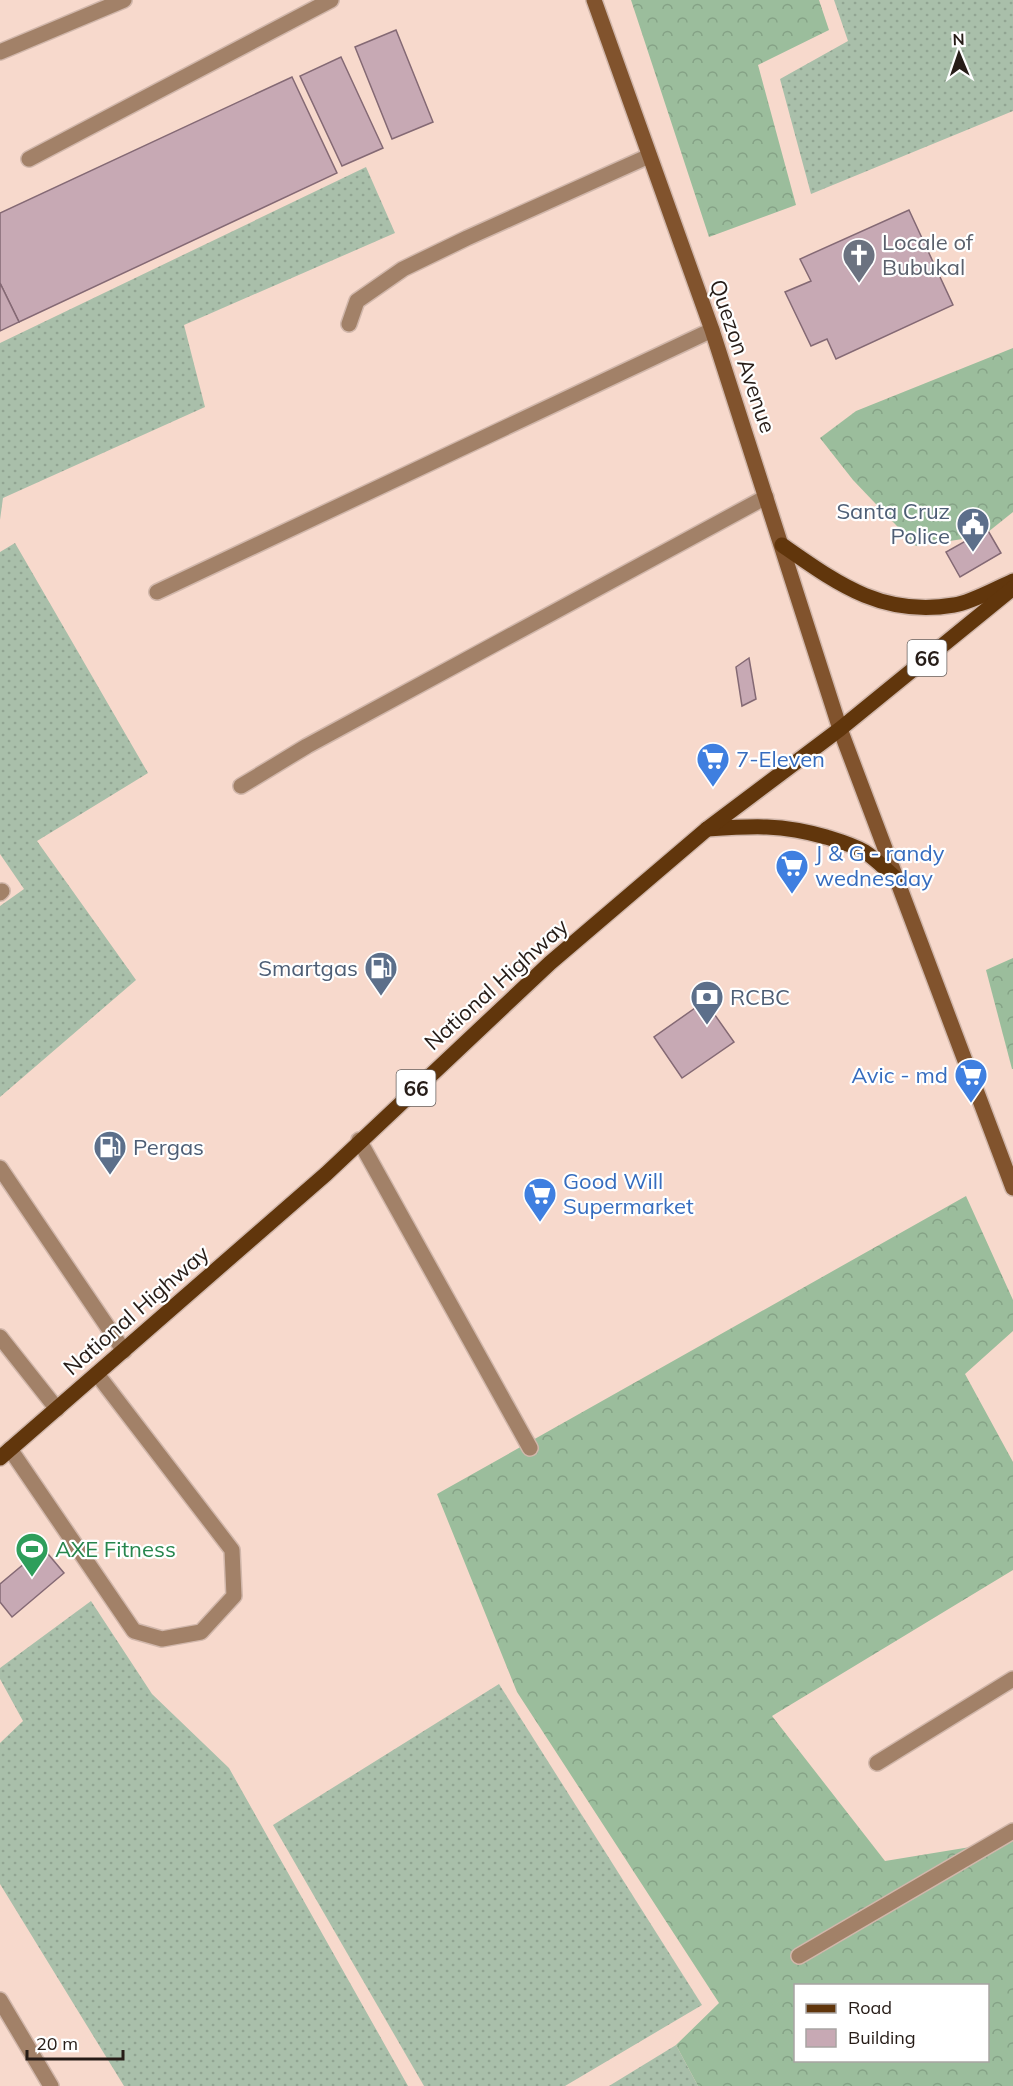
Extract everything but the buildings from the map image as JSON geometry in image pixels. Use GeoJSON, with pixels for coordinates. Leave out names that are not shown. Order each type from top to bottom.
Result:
{"type":"FeatureCollection","features":[{"type":"Feature","properties":{"kind":"main road","name":"Quezon Avenue"},"geometry":{"type":"LineString","coordinates":[[594,0],[712,330],[840,729],[1013,1188]]}},
{"type":"Feature","properties":{"kind":"main road"},"geometry":{"type":"LineString","coordinates":[[782,545],[834,582],[872,599],[911,608],[956,605],[1013,581]]}},
{"type":"Feature","properties":{"kind":"main road","name":"National Highway"},"geometry":{"type":"LineString","coordinates":[[5,1453],[317,1182],[359,1140],[550,963],[707,829],[840,729],[1013,588]]}},
{"type":"Feature","properties":{"kind":"main road"},"geometry":{"type":"LineString","coordinates":[[707,829],[753,826],[784,827],[808,832],[839,841],[864,852],[897,879]]}},
{"type":"Feature","properties":{"kind":"street"},"geometry":{"type":"LineString","coordinates":[[0,52],[124,0]]}},
{"type":"Feature","properties":{"kind":"street"},"geometry":{"type":"LineString","coordinates":[[29,159],[331,0]]}},
{"type":"Feature","properties":{"kind":"street"},"geometry":{"type":"LineString","coordinates":[[350,324],[357,301],[403,268],[649,156]]}},
{"type":"Feature","properties":{"kind":"street"},"geometry":{"type":"LineString","coordinates":[[157,592],[712,330]]}},
{"type":"Feature","properties":{"kind":"street"},"geometry":{"type":"LineString","coordinates":[[241,786],[318,741],[766,497]]}},
{"type":"Feature","properties":{"kind":"street"},"geometry":{"type":"LineString","coordinates":[[359,1140],[530,1448]]}},
{"type":"Feature","properties":{"kind":"street"},"geometry":{"type":"LineString","coordinates":[[0,1168],[124,1351]]}},
{"type":"Feature","properties":{"kind":"street"},"geometry":{"type":"LineString","coordinates":[[0,1337],[57,1409]]}},
{"type":"Feature","properties":{"kind":"street"},"geometry":{"type":"LineString","coordinates":[[5,1453],[135,1631],[162,1639],[201,1632],[234,1596],[232,1550],[97,1374]]}},
{"type":"Feature","properties":{"kind":"street"},"geometry":{"type":"LineString","coordinates":[[876,1763],[1013,1679]]}},
{"type":"Feature","properties":{"kind":"street"},"geometry":{"type":"LineString","coordinates":[[799,1956],[1013,1831]]}},
{"type":"Feature","properties":{"kind":"street"},"geometry":{"type":"LineString","coordinates":[[0,2000],[51,2086]]}},
{"type":"Feature","properties":{"kind":"green space"},"geometry":{"type":"Polygon","coordinates":[[[631,0],[819,0],[829,30],[758,65],[796,205],[709,237],[631,0]]]}},
{"type":"Feature","properties":{"kind":"green space"},"geometry":{"type":"Polygon","coordinates":[[[834,0],[1013,0],[1013,111],[811,194],[780,79],[848,41],[834,0]]]}},
{"type":"Feature","properties":{"kind":"green space"},"geometry":{"type":"Polygon","coordinates":[[[366,167],[395,233],[184,325],[205,407],[3,498],[0,520],[0,343],[366,167]]]}},
{"type":"Feature","properties":{"kind":"green space"},"geometry":{"type":"Polygon","coordinates":[[[1013,348],[1013,512],[983,536],[916,546],[853,480],[820,438],[856,411],[1013,348]]]}},
{"type":"Feature","properties":{"kind":"green space"},"geometry":{"type":"Polygon","coordinates":[[[15,543],[148,773],[37,841],[136,980],[0,1097],[0,906],[24,889],[0,854],[0,552],[15,543]]]}},
{"type":"Feature","properties":{"kind":"green space"},"geometry":{"type":"Polygon","coordinates":[[[1013,958],[1013,1069],[1012,1069],[986,970],[1013,958]]]}},
{"type":"Feature","properties":{"kind":"green space"},"geometry":{"type":"Polygon","coordinates":[[[966,1196],[1013,1300],[1013,1331],[965,1374],[1013,1462],[1013,1570],[772,1716],[885,1861],[1013,1840],[1013,2086],[698,2086],[676,2045],[719,2003],[517,1692],[437,1494],[966,1196]]]}},
{"type":"Feature","properties":{"kind":"green space"},"geometry":{"type":"Polygon","coordinates":[[[91,1601],[152,1694],[229,1768],[408,2086],[124,2086],[0,1884],[0,1743],[23,1721],[0,1679],[0,1668],[91,1601]]]}},
{"type":"Feature","properties":{"kind":"green space"},"geometry":{"type":"Polygon","coordinates":[[[499,1684],[702,2005],[565,2086],[424,2086],[273,1825],[499,1684]]]}},
{"type":"Feature","properties":{"kind":"green space"},"geometry":{"type":"Polygon","coordinates":[[[676,2045],[698,2086],[609,2086],[676,2045]]]}},
{"type":"Feature","properties":{"kind":"place","name":"Locale of Bubukal"},"geometry":{"type":"Point","coordinates":[859,284]}},
{"type":"Feature","properties":{"kind":"place","name":"Santa Cruz Police"},"geometry":{"type":"Point","coordinates":[973,553]}},
{"type":"Feature","properties":{"kind":"place","name":"7-Eleven"},"geometry":{"type":"Point","coordinates":[713,788]}},
{"type":"Feature","properties":{"kind":"place","name":"J & G - randy wednesday"},"geometry":{"type":"Point","coordinates":[792,895]}},
{"type":"Feature","properties":{"kind":"place","name":"Smartgas"},"geometry":{"type":"Point","coordinates":[381,997]}},
{"type":"Feature","properties":{"kind":"place","name":"RCBC"},"geometry":{"type":"Point","coordinates":[707,1026]}},
{"type":"Feature","properties":{"kind":"place","name":"Avic - md"},"geometry":{"type":"Point","coordinates":[971,1104]}},
{"type":"Feature","properties":{"kind":"place","name":"Pergas"},"geometry":{"type":"Point","coordinates":[110,1176]}},
{"type":"Feature","properties":{"kind":"place","name":"Good Will Supermarket"},"geometry":{"type":"Point","coordinates":[540,1223]}},
{"type":"Feature","properties":{"kind":"place","name":"AXE Fitness"},"geometry":{"type":"Point","coordinates":[32,1578]}}]}
